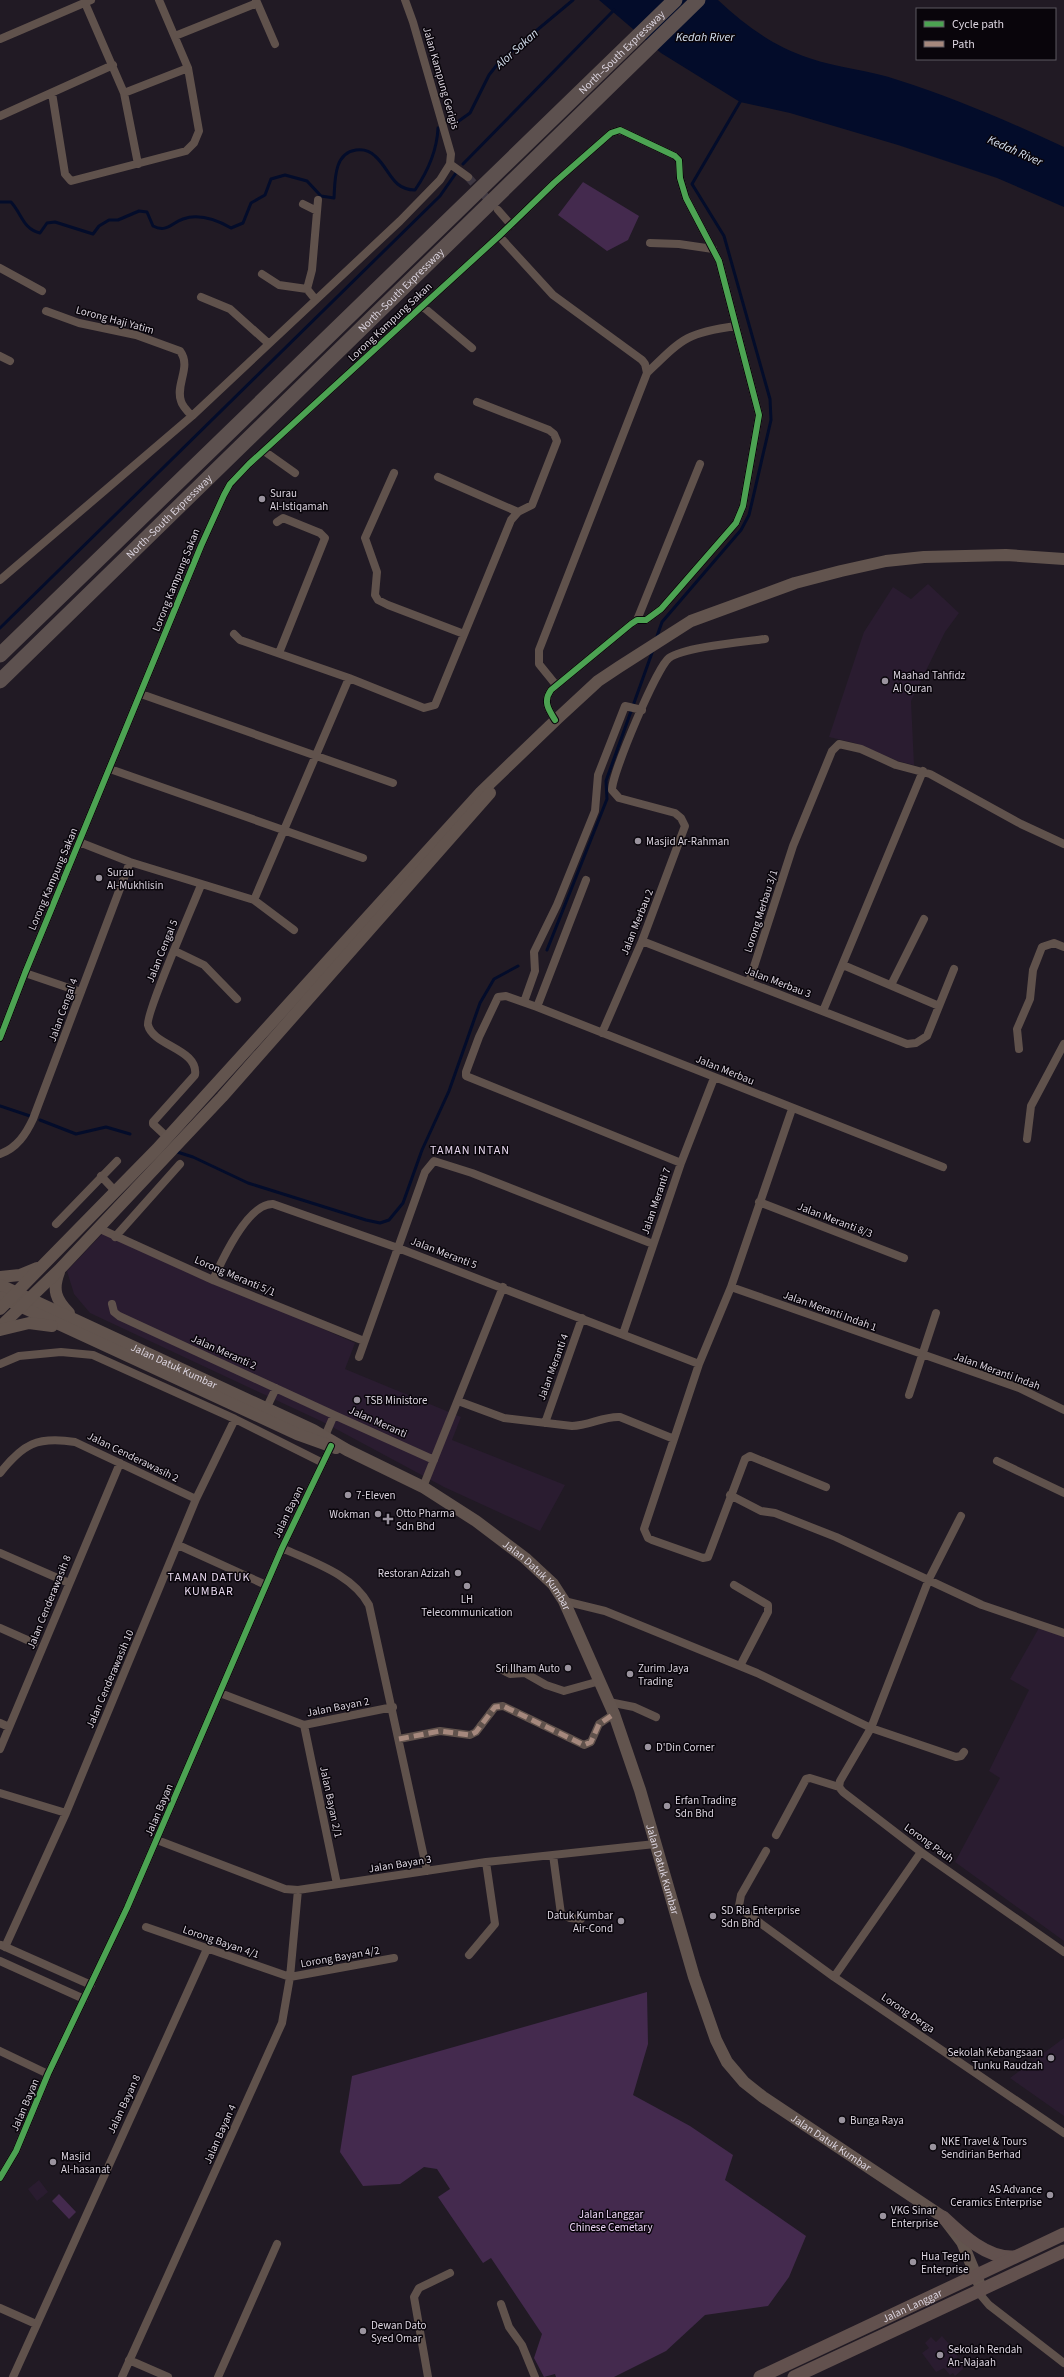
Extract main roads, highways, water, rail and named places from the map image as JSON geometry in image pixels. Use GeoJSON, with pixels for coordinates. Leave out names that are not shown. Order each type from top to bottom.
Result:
{"type":"FeatureCollection","features":[{"type":"Feature","properties":{"kind":"highway","name":"North–South Expressway"},"geometry":{"type":"LineString","coordinates":[[0,655],[675,0]]}},
{"type":"Feature","properties":{"kind":"highway","name":"North–South Expressway"},"geometry":{"type":"LineString","coordinates":[[0,681],[698,0]]}},
{"type":"Feature","properties":{"kind":"main road"},"geometry":{"type":"LineString","coordinates":[[6,1300],[167,1137],[390,898],[487,797],[509,766],[555,720],[598,681],[691,621],[795,583],[886,561],[924,557],[1006,554],[1064,559]]}},
{"type":"Feature","properties":{"kind":"main road"},"geometry":{"type":"LineString","coordinates":[[0,1329],[59,1270],[222,1097],[390,898]]}},
{"type":"Feature","properties":{"kind":"main road"},"geometry":{"type":"LineString","coordinates":[[0,1277],[20,1275],[35,1269],[47,1260]]}},
{"type":"Feature","properties":{"kind":"main road"},"geometry":{"type":"LineString","coordinates":[[59,1270],[55,1282],[56,1296],[60,1304],[75,1319]]}},
{"type":"Feature","properties":{"kind":"main road","name":"Jalan Datuk Kumbar"},"geometry":{"type":"LineString","coordinates":[[0,1285],[6,1300],[26,1303],[75,1319],[266,1409],[328,1441],[423,1486],[513,1547],[553,1584],[564,1601],[610,1702],[640,1790],[694,1977],[716,2040],[727,2062],[744,2082],[763,2097],[943,2217],[962,2242],[976,2275],[980,2291]]}},
{"type":"Feature","properties":{"kind":"main road","name":"Jalan Datuk Kumbar"},"geometry":{"type":"LineString","coordinates":[[26,1303],[78,1333],[306,1438],[328,1441]]}},
{"type":"Feature","properties":{"kind":"main road"},"geometry":{"type":"LineString","coordinates":[[0,1329],[29,1323],[43,1324],[78,1333]]}},
{"type":"Feature","properties":{"kind":"main road"},"geometry":{"type":"LineString","coordinates":[[943,2217],[957,2230],[990,2252],[1003,2258],[1014,2257]]}},
{"type":"Feature","properties":{"kind":"main road","name":"Jalan Langgar"},"geometry":{"type":"LineString","coordinates":[[762,2377],[1064,2234]]}},
{"type":"Feature","properties":{"kind":"main road","name":"Jalan Langgar"},"geometry":{"type":"LineString","coordinates":[[794,2377],[1064,2251]]}},
{"type":"Feature","properties":{"kind":"water","name":"Kedah River"},"geometry":{"type":"Polygon","coordinates":[[[599,0],[718,0],[750,27],[784,48],[809,58],[876,74],[919,87],[982,111],[1064,147],[1064,207],[997,178],[898,145],[790,113],[740,102],[661,53],[599,0]]]}},
{"type":"Feature","properties":{"kind":"waterway","name":"Alor Sakan"},"geometry":{"type":"LineString","coordinates":[[456,123],[470,113],[489,75],[500,61],[573,0]]}},
{"type":"Feature","properties":{"kind":"waterway"},"geometry":{"type":"LineString","coordinates":[[463,164],[614,10]]}},
{"type":"Feature","properties":{"kind":"waterway"},"geometry":{"type":"LineString","coordinates":[[656,639],[662,622],[741,530],[749,515],[771,420],[770,399],[724,236],[692,184],[740,102]]}},
{"type":"Feature","properties":{"kind":"waterway","name":"Alor Sakan"},"geometry":{"type":"LineString","coordinates":[[0,202],[11,202],[26,225],[34,231],[40,233],[47,223],[55,222],[93,234],[99,226],[109,220],[118,220],[139,211],[147,212],[153,226],[158,228],[169,227],[189,217],[208,218],[231,228],[243,223],[251,203],[265,195],[271,179],[285,175],[307,181],[321,196],[334,198],[337,168],[343,156],[356,150],[364,150],[371,153],[380,161],[396,183],[401,187],[415,190],[424,176],[434,153],[438,128]]}},
{"type":"Feature","properties":{"kind":"waterway"},"geometry":{"type":"LineString","coordinates":[[0,628],[440,196],[456,173]]}},
{"type":"Feature","properties":{"kind":"waterway"},"geometry":{"type":"LineString","coordinates":[[547,950],[607,799],[606,781],[653,650]]}},
{"type":"Feature","properties":{"kind":"waterway"},"geometry":{"type":"LineString","coordinates":[[174,1151],[193,1157],[248,1183],[366,1220],[380,1223],[389,1220],[403,1203],[422,1150],[449,1091],[480,1003],[494,979],[518,966]]}},
{"type":"Feature","properties":{"kind":"waterway"},"geometry":{"type":"LineString","coordinates":[[0,1106],[30,1116]]}},
{"type":"Feature","properties":{"kind":"waterway"},"geometry":{"type":"LineString","coordinates":[[40,1120],[76,1134],[106,1127],[130,1134]]}},
{"type":"Feature","properties":{"kind":"tunnel"},"geometry":{"type":"LineString","coordinates":[[468,177],[493,205]]}},
{"type":"Feature","properties":{"kind":"place","name":"Surau Al-Istiqamah"},"geometry":{"type":"Point","coordinates":[262,499]}},
{"type":"Feature","properties":{"kind":"place","name":"Maahad Tahfidz Al Quran"},"geometry":{"type":"Point","coordinates":[885,681]}},
{"type":"Feature","properties":{"kind":"place","name":"Masjid Ar-Rahman"},"geometry":{"type":"Point","coordinates":[638,841]}},
{"type":"Feature","properties":{"kind":"place","name":"Surau Al-Mukhlisin"},"geometry":{"type":"Point","coordinates":[99,878]}},
{"type":"Feature","properties":{"kind":"place","name":"TSB Ministore"},"geometry":{"type":"Point","coordinates":[357,1400]}},
{"type":"Feature","properties":{"kind":"place","name":"7-Eleven"},"geometry":{"type":"Point","coordinates":[348,1495]}},
{"type":"Feature","properties":{"kind":"place","name":"Wokman"},"geometry":{"type":"Point","coordinates":[378,1514]}},
{"type":"Feature","properties":{"kind":"place","name":"Otto Pharma Sdn Bhd"},"geometry":{"type":"Point","coordinates":[388,1519]}},
{"type":"Feature","properties":{"kind":"place","name":"Restoran Azizah"},"geometry":{"type":"Point","coordinates":[458,1573]}},
{"type":"Feature","properties":{"kind":"place","name":"LH Telecommunication"},"geometry":{"type":"Point","coordinates":[467,1586]}},
{"type":"Feature","properties":{"kind":"place","name":"Sri Ilham Auto"},"geometry":{"type":"Point","coordinates":[568,1668]}},
{"type":"Feature","properties":{"kind":"place","name":"Zurim Jaya Trading"},"geometry":{"type":"Point","coordinates":[630,1674]}},
{"type":"Feature","properties":{"kind":"place","name":"D'Din Corner"},"geometry":{"type":"Point","coordinates":[648,1747]}},
{"type":"Feature","properties":{"kind":"place","name":"Erfan Trading Sdn Bhd"},"geometry":{"type":"Point","coordinates":[667,1806]}},
{"type":"Feature","properties":{"kind":"place","name":"SD Ria Enterprise Sdn Bhd"},"geometry":{"type":"Point","coordinates":[713,1916]}},
{"type":"Feature","properties":{"kind":"place","name":"Datuk Kumbar Air-Cond"},"geometry":{"type":"Point","coordinates":[621,1921]}},
{"type":"Feature","properties":{"kind":"place","name":"Sekolah Kebangsaan Tunku Raudzah"},"geometry":{"type":"Point","coordinates":[1051,2058]}},
{"type":"Feature","properties":{"kind":"place","name":"Bunga Raya"},"geometry":{"type":"Point","coordinates":[842,2120]}},
{"type":"Feature","properties":{"kind":"place","name":"NKE Travel & Tours Sendirian Berhad"},"geometry":{"type":"Point","coordinates":[933,2147]}},
{"type":"Feature","properties":{"kind":"place","name":"Masjid Al-hasanat"},"geometry":{"type":"Point","coordinates":[53,2162]}},
{"type":"Feature","properties":{"kind":"place","name":"AS Advance Ceramics Enterprise"},"geometry":{"type":"Point","coordinates":[1050,2195]}},
{"type":"Feature","properties":{"kind":"place","name":"VKG Sinar Enterprise"},"geometry":{"type":"Point","coordinates":[883,2216]}},
{"type":"Feature","properties":{"kind":"place","name":"Hua Teguh Enterprise"},"geometry":{"type":"Point","coordinates":[913,2262]}},
{"type":"Feature","properties":{"kind":"place","name":"Dewan Dato Syed Omar"},"geometry":{"type":"Point","coordinates":[363,2331]}},
{"type":"Feature","properties":{"kind":"place","name":"Sekolah Rendah An-Najaah"},"geometry":{"type":"Point","coordinates":[940,2355]}},
{"type":"Feature","properties":{"kind":"district","name":"TAMAN INTAN"},"geometry":{"type":"Point","coordinates":[470,1150]}},
{"type":"Feature","properties":{"kind":"district","name":"TAMAN DATUK KUMBAR"},"geometry":{"type":"Point","coordinates":[209,1584]}},
{"type":"Feature","properties":{"kind":"park label","name":"Jalan Langgar Chinese Cemetary"},"geometry":{"type":"Point","coordinates":[611,2220]}}]}
